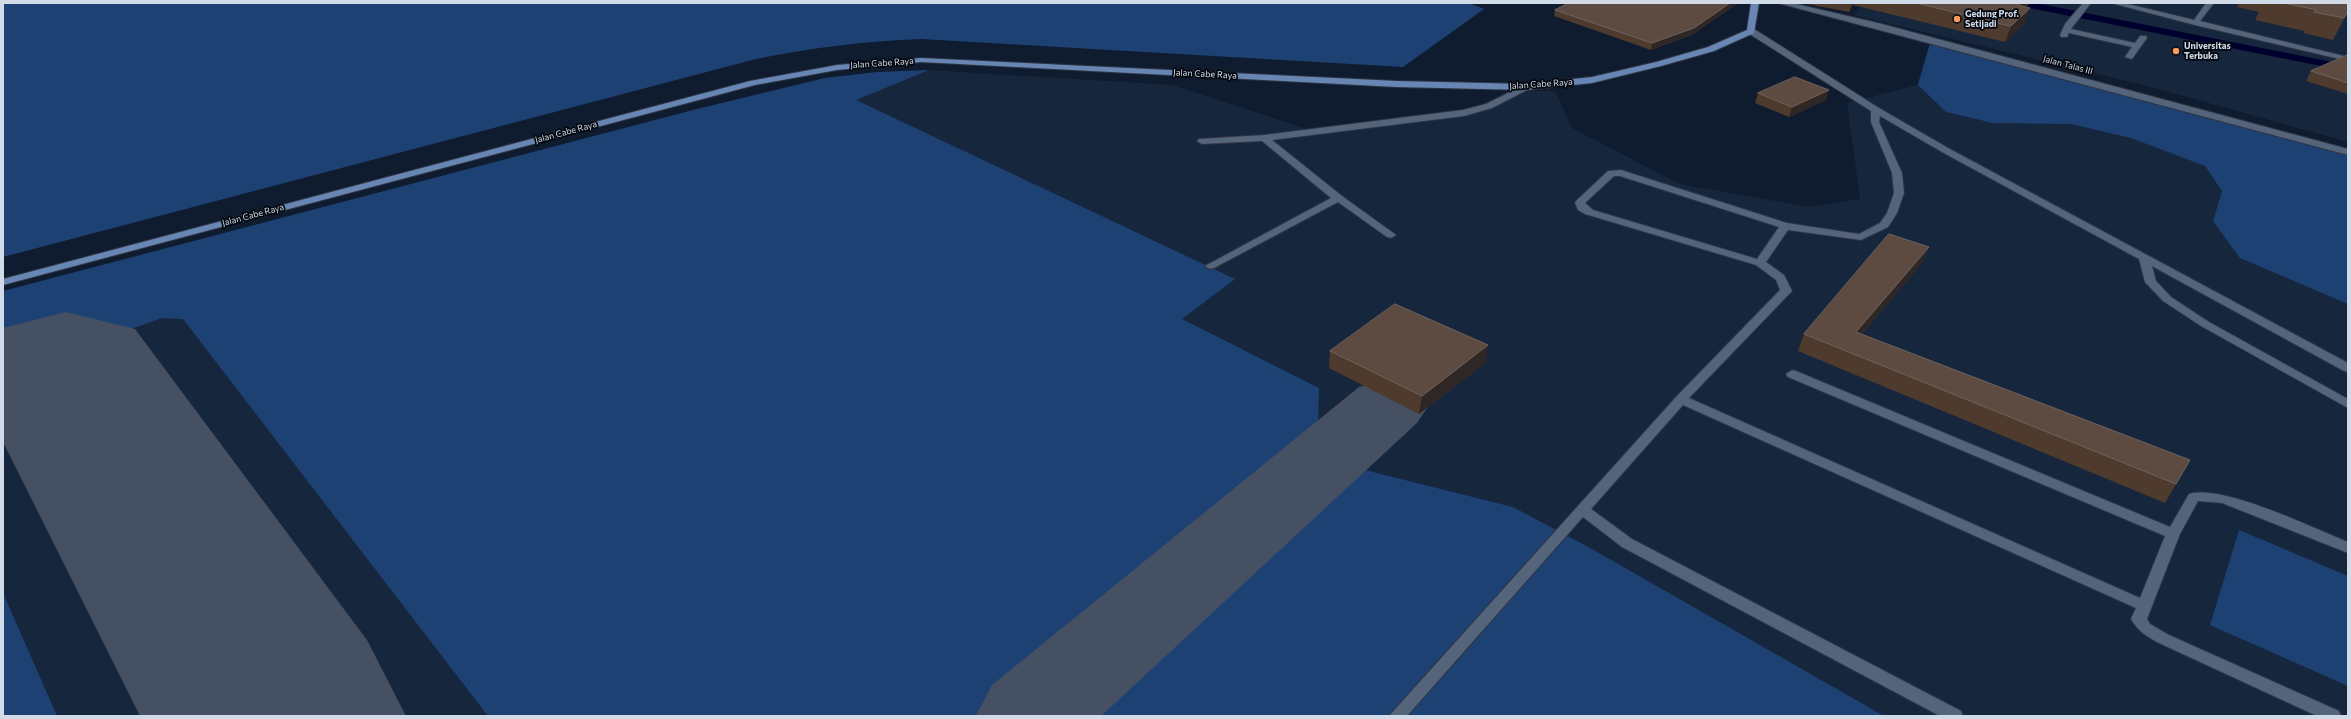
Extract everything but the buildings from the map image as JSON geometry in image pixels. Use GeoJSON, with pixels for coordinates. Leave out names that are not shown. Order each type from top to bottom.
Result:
{"type":"FeatureCollection","features":[{"type":"Feature","properties":{"kind":"main road"},"geometry":{"type":"LineString","coordinates":[[1751,31],[1755,3]]}},
{"type":"Feature","properties":{"kind":"main road","name":"Jalan Cabe Raya"},"geometry":{"type":"LineString","coordinates":[[3,282],[753,83],[822,68],[869,62],[921,60],[1397,84],[1526,87],[1592,80],[1658,64],[1711,49],[1751,31]]}},
{"type":"Feature","properties":{"kind":"street","name":"Jalan Talas III"},"geometry":{"type":"LineString","coordinates":[[1782,3],[1879,26],[2348,152]]}},
{"type":"Feature","properties":{"kind":"street"},"geometry":{"type":"LineString","coordinates":[[2115,3],[2348,59]]}},
{"type":"Feature","properties":{"kind":"street"},"geometry":{"type":"LineString","coordinates":[[2195,23],[2210,3]]}},
{"type":"Feature","properties":{"kind":"street"},"geometry":{"type":"LineString","coordinates":[[2085,4],[2066,30],[2137,46]]}},
{"type":"Feature","properties":{"kind":"street"},"geometry":{"type":"LineString","coordinates":[[1751,31],[1876,110],[2144,259],[2348,368]]}},
{"type":"Feature","properties":{"kind":"street"},"geometry":{"type":"LineString","coordinates":[[2129,57],[2143,38]]}},
{"type":"Feature","properties":{"kind":"street"},"geometry":{"type":"LineString","coordinates":[[1202,141],[1264,138],[1464,113],[1489,106],[1526,87]]}},
{"type":"Feature","properties":{"kind":"street"},"geometry":{"type":"LineString","coordinates":[[1398,716],[1681,399],[1786,291],[1785,284],[1778,274],[1760,263],[1589,212],[1582,208],[1580,203],[1611,173],[1621,173],[1785,226],[1861,237],[1884,225],[1892,213],[1899,193],[1897,172],[1875,122],[1876,110]]}},
{"type":"Feature","properties":{"kind":"street"},"geometry":{"type":"LineString","coordinates":[[1264,138],[1338,198],[1391,235]]}},
{"type":"Feature","properties":{"kind":"street"},"geometry":{"type":"LineString","coordinates":[[1210,266],[1338,198]]}},
{"type":"Feature","properties":{"kind":"street"},"geometry":{"type":"LineString","coordinates":[[1760,263],[1785,226]]}},
{"type":"Feature","properties":{"kind":"street"},"geometry":{"type":"LineString","coordinates":[[2144,259],[2151,282],[2167,299],[2205,324],[2348,404]]}},
{"type":"Feature","properties":{"kind":"street"},"geometry":{"type":"LineString","coordinates":[[1792,374],[2173,534]]}},
{"type":"Feature","properties":{"kind":"street"},"geometry":{"type":"LineString","coordinates":[[1681,399],[2145,606]]}},
{"type":"Feature","properties":{"kind":"street"},"geometry":{"type":"LineString","coordinates":[[2328,715],[2145,628],[2139,619],[2173,534],[2194,497],[2207,496],[2225,499],[2348,548]]}},
{"type":"Feature","properties":{"kind":"street"},"geometry":{"type":"LineString","coordinates":[[1582,509],[1627,542],[1955,716]]}},
{"type":"Feature","properties":{"kind":"shaded area"},"geometry":{"type":"Polygon","coordinates":[[[3,3],[1469,3],[1484,9],[1403,67],[921,39],[859,43],[797,52],[756,59],[3,257],[3,3]]]}},
{"type":"Feature","properties":{"kind":"shaded area","name":"Universitas Terbuka"},"geometry":{"type":"Polygon","coordinates":[[[1862,3],[2348,3],[2348,142],[2155,88],[1854,15],[1862,3]]]}},
{"type":"Feature","properties":{"kind":"shaded area"},"geometry":{"type":"Polygon","coordinates":[[[1931,40],[2348,153],[2348,716],[3,716],[3,291],[697,109],[825,78],[877,72],[929,70],[1172,85],[1307,129],[1469,109],[1513,91],[1555,91],[1572,128],[1680,184],[1809,207],[1860,199],[1847,103],[1917,85],[1931,40]]]}},
{"type":"Feature","properties":{"kind":"shaded area"},"geometry":{"type":"Polygon","coordinates":[[[1931,40],[2348,153],[2348,304],[2240,258],[2213,221],[2222,191],[2205,166],[2131,138],[2071,124],[1993,123],[1946,112],[1918,85],[1931,40]]]}},
{"type":"Feature","properties":{"kind":"shaded area"},"geometry":{"type":"Polygon","coordinates":[[[929,70],[856,100],[1235,279],[1182,319],[1319,388],[1318,428],[976,716],[488,716],[183,319],[162,318],[3,374],[3,291],[697,109],[825,78],[877,72],[929,70]]]}},
{"type":"Feature","properties":{"kind":"shaded area"},"geometry":{"type":"Polygon","coordinates":[[[1357,468],[1513,507],[1592,549],[1884,716],[1073,716],[1357,468]]]}},
{"type":"Feature","properties":{"kind":"shaded area"},"geometry":{"type":"Polygon","coordinates":[[[2239,530],[2348,576],[2348,686],[2210,625],[2239,530]]]}},
{"type":"Feature","properties":{"kind":"shaded area"},"geometry":{"type":"Polygon","coordinates":[[[3,593],[57,716],[3,716],[3,593]]]}},
{"type":"Feature","properties":{"kind":"waterway"},"geometry":{"type":"LineString","coordinates":[[2020,3],[2327,64],[2348,71]]}},
{"type":"Feature","properties":{"kind":"taxiway"},"geometry":{"type":"LineString","coordinates":[[1030,716],[1388,405]]}},
{"type":"Feature","properties":{"kind":"runway"},"geometry":{"type":"LineString","coordinates":[[66,371],[273,716]]}},
{"type":"Feature","properties":{"kind":"place","name":"Gedung Prof. Setijadi"},"geometry":{"type":"Point","coordinates":[1957,19]}},
{"type":"Feature","properties":{"kind":"place","name":"Universitas Terbuka"},"geometry":{"type":"Point","coordinates":[2176,51]}}]}
